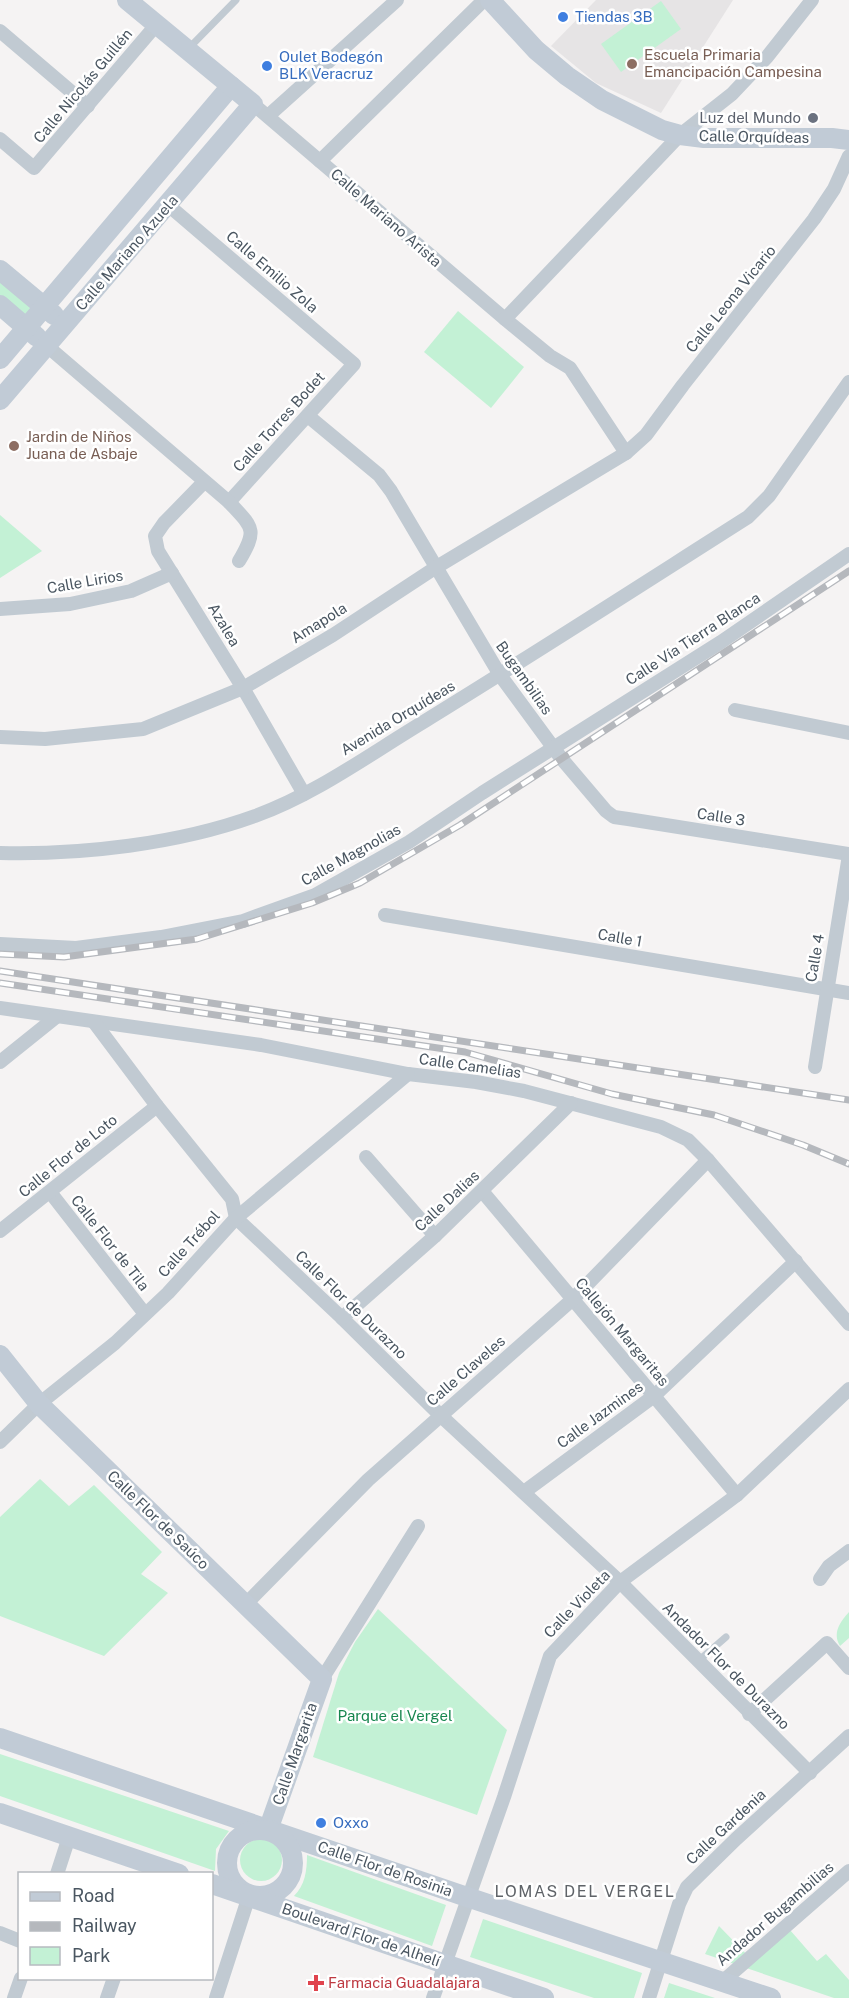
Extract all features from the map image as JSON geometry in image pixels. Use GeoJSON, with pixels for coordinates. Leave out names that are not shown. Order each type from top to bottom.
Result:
{"type":"FeatureCollection","features":[{"type":"Feature","properties":{"kind":"street","name":"Calle Mariano Arista"},"geometry":{"type":"LineString","coordinates":[[127,0],[260,110],[504,319],[550,356],[570,368],[626,453]]}},
{"type":"Feature","properties":{"kind":"street"},"geometry":{"type":"LineString","coordinates":[[260,110],[397,0]]}},
{"type":"Feature","properties":{"kind":"street"},"geometry":{"type":"LineString","coordinates":[[320,161],[484,0]]}},
{"type":"Feature","properties":{"kind":"street","name":"Calle Orquídeas"},"geometry":{"type":"LineString","coordinates":[[490,0],[536,50],[567,76],[602,100],[662,130],[704,138],[849,140]]}},
{"type":"Feature","properties":{"kind":"street"},"geometry":{"type":"LineString","coordinates":[[504,319],[680,135],[732,94],[767,57],[812,0]]}},
{"type":"Feature","properties":{"kind":"street","name":"Calle Nicolás Guillén"},"geometry":{"type":"LineString","coordinates":[[0,139],[34,168],[157,24]]}},
{"type":"Feature","properties":{"kind":"street"},"geometry":{"type":"LineString","coordinates":[[0,32],[88,106]]}},
{"type":"Feature","properties":{"kind":"street","name":"Calle Mariano Azuela"},"geometry":{"type":"LineString","coordinates":[[0,359],[231,86]]}},
{"type":"Feature","properties":{"kind":"street","name":"Calle Mariano Azuela"},"geometry":{"type":"LineString","coordinates":[[0,400],[168,205],[260,110]]}},
{"type":"Feature","properties":{"kind":"street","name":"Calle Leona Vicario"},"geometry":{"type":"LineString","coordinates":[[626,453],[646,435],[682,385],[814,219],[834,189],[849,156]]}},
{"type":"Feature","properties":{"kind":"street","name":"Calle Emilio Zola"},"geometry":{"type":"LineString","coordinates":[[168,205],[354,364]]}},
{"type":"Feature","properties":{"kind":"street"},"geometry":{"type":"LineString","coordinates":[[0,270],[65,325]]}},
{"type":"Feature","properties":{"kind":"street"},"geometry":{"type":"LineString","coordinates":[[0,305],[229,502],[249,523],[251,540],[239,561]]}},
{"type":"Feature","properties":{"kind":"street","name":"Calle Torres Bodet"},"geometry":{"type":"LineString","coordinates":[[229,502],[354,364]]}},
{"type":"Feature","properties":{"kind":"street","name":"Avenida Orquídeas"},"geometry":{"type":"LineString","coordinates":[[0,853],[33,854],[91,849],[156,841],[208,831],[257,816],[304,794],[500,675],[748,517],[769,496],[849,382]]}},
{"type":"Feature","properties":{"kind":"street","name":"Bugambilias"},"geometry":{"type":"LineString","coordinates":[[308,416],[379,475],[391,490],[500,675],[554,749],[596,800]]}},
{"type":"Feature","properties":{"kind":"street","name":"Amapola"},"geometry":{"type":"LineString","coordinates":[[0,737],[45,739],[143,729],[243,688],[333,635],[435,568],[626,453]]}},
{"type":"Feature","properties":{"kind":"street","name":"Azalea"},"geometry":{"type":"LineString","coordinates":[[204,482],[164,522],[155,536],[158,552],[243,688],[304,794]]}},
{"type":"Feature","properties":{"kind":"street","name":"Calle Vía Tierra Blanca"},"geometry":{"type":"LineString","coordinates":[[554,749],[721,642],[849,554]]}},
{"type":"Feature","properties":{"kind":"street","name":"Calle Lirios"},"geometry":{"type":"LineString","coordinates":[[0,609],[70,604],[131,591],[172,573]]}},
{"type":"Feature","properties":{"kind":"street"},"geometry":{"type":"LineString","coordinates":[[735,710],[849,733]]}},
{"type":"Feature","properties":{"kind":"street","name":"Calle Magnolias"},"geometry":{"type":"LineString","coordinates":[[0,944],[76,948],[161,937],[243,921],[315,896],[409,842],[482,793],[554,749]]}},
{"type":"Feature","properties":{"kind":"street","name":"Calle 3"},"geometry":{"type":"LineString","coordinates":[[596,800],[614,817],[849,854]]}},
{"type":"Feature","properties":{"kind":"street","name":"Calle 4"},"geometry":{"type":"LineString","coordinates":[[815,1067],[849,854]]}},
{"type":"Feature","properties":{"kind":"street","name":"Calle 1"},"geometry":{"type":"LineString","coordinates":[[385,915],[849,993]]}},
{"type":"Feature","properties":{"kind":"street","name":"Calle Camelias"},"geometry":{"type":"LineString","coordinates":[[0,1008],[261,1045],[408,1074],[476,1082],[524,1091],[661,1127],[688,1140],[708,1160],[849,1324]]}},
{"type":"Feature","properties":{"kind":"street"},"geometry":{"type":"LineString","coordinates":[[0,1062],[56,1017]]}},
{"type":"Feature","properties":{"kind":"street","name":"Calle Flor de Durazno"},"geometry":{"type":"LineString","coordinates":[[94,1022],[157,1106],[232,1199],[236,1218],[440,1415],[620,1582]]}},
{"type":"Feature","properties":{"kind":"street","name":"Calle Trébol"},"geometry":{"type":"LineString","coordinates":[[0,1442],[39,1404],[115,1343],[168,1293],[236,1218],[408,1074]]}},
{"type":"Feature","properties":{"kind":"street","name":"Calle Dalias"},"geometry":{"type":"LineString","coordinates":[[342,1318],[435,1236],[571,1103]]}},
{"type":"Feature","properties":{"kind":"street","name":"Calle Flor de Loto"},"geometry":{"type":"LineString","coordinates":[[0,1231],[157,1106]]}},
{"type":"Feature","properties":{"kind":"street"},"geometry":{"type":"LineString","coordinates":[[366,1157],[435,1236]]}},
{"type":"Feature","properties":{"kind":"street","name":"Calle Claveles"},"geometry":{"type":"LineString","coordinates":[[245,1605],[368,1480],[573,1299],[708,1160]]}},
{"type":"Feature","properties":{"kind":"street","name":"Callejón Margaritas"},"geometry":{"type":"LineString","coordinates":[[482,1191],[737,1495]]}},
{"type":"Feature","properties":{"kind":"street","name":"Calle Flor de Tila"},"geometry":{"type":"LineString","coordinates":[[50,1192],[145,1314]]}},
{"type":"Feature","properties":{"kind":"street","name":"Calle Jazmines"},"geometry":{"type":"LineString","coordinates":[[524,1492],[654,1396],[796,1261]]}},
{"type":"Feature","properties":{"kind":"street","name":"Calle Flor de Saúco"},"geometry":{"type":"LineString","coordinates":[[0,1355],[39,1404],[322,1679]]}},
{"type":"Feature","properties":{"kind":"street","name":"Calle Violeta"},"geometry":{"type":"LineString","coordinates":[[433,1998],[504,1797],[550,1656],[620,1582],[737,1495],[849,1389]]}},
{"type":"Feature","properties":{"kind":"street"},"geometry":{"type":"LineString","coordinates":[[322,1679],[418,1526]]}},
{"type":"Feature","properties":{"kind":"street"},"geometry":{"type":"LineString","coordinates":[[820,1579],[829,1566],[849,1551]]}},
{"type":"Feature","properties":{"kind":"street","name":"Andador Flor de Durazno"},"geometry":{"type":"LineString","coordinates":[[620,1582],[697,1662],[810,1773]]}},
{"type":"Feature","properties":{"kind":"street"},"geometry":{"type":"LineString","coordinates":[[748,1713],[827,1643],[849,1668]]}},
{"type":"Feature","properties":{"kind":"street","name":"Calle Margarita"},"geometry":{"type":"LineString","coordinates":[[268,1830],[322,1679]]}},
{"type":"Feature","properties":{"kind":"street","name":"Calle Gardenia"},"geometry":{"type":"LineString","coordinates":[[649,1998],[679,1904],[687,1887],[849,1736]]}},
{"type":"Feature","properties":{"kind":"street","name":"Calle Flor de Rosinia"},"geometry":{"type":"LineString","coordinates":[[0,1738],[771,1998]]}},
{"type":"Feature","properties":{"kind":"street"},"geometry":{"type":"LineString","coordinates":[[0,1813],[150,1869],[167,1872]]}},
{"type":"Feature","properties":{"kind":"street"},"geometry":{"type":"LineString","coordinates":[[268,1830],[286,1842],[293,1862],[292,1872],[288,1882],[280,1890],[271,1895],[249,1896],[232,1883],[227,1873],[228,1851],[240,1835],[249,1831],[268,1830]]}},
{"type":"Feature","properties":{"kind":"street"},"geometry":{"type":"LineString","coordinates":[[58,1872],[69,1837]]}},
{"type":"Feature","properties":{"kind":"street","name":"Andador Bugambilias"},"geometry":{"type":"LineString","coordinates":[[723,1982],[849,1871]]}},
{"type":"Feature","properties":{"kind":"street","name":"Boulevard Flor de Alhelí"},"geometry":{"type":"LineString","coordinates":[[213,1884],[544,1998]]}},
{"type":"Feature","properties":{"kind":"street"},"geometry":{"type":"LineString","coordinates":[[216,1998],[249,1896]]}},
{"type":"Feature","properties":{"kind":"street"},"geometry":{"type":"LineString","coordinates":[[0,1934],[18,1940]]}},
{"type":"Feature","properties":{"kind":"street"},"geometry":{"type":"LineString","coordinates":[[14,1998],[20,1980]]}},
{"type":"Feature","properties":{"kind":"street"},"geometry":{"type":"LineString","coordinates":[[107,1998],[113,1980]]}},
{"type":"Feature","properties":{"kind":"lane"},"geometry":{"type":"LineString","coordinates":[[187,50],[236,0]]}},
{"type":"Feature","properties":{"kind":"lane"},"geometry":{"type":"LineString","coordinates":[[697,1662],[726,1637]]}},
{"type":"Feature","properties":{"kind":"shaded area","name":"Escuela Primaria Emancipación Campesina"},"geometry":{"type":"Polygon","coordinates":[[[596,0],[733,0],[661,113],[596,83],[551,46],[596,0]]]}},
{"type":"Feature","properties":{"kind":"green space"},"geometry":{"type":"Polygon","coordinates":[[[661,1],[681,29],[621,72],[601,44],[661,1]]]}},
{"type":"Feature","properties":{"kind":"green space"},"geometry":{"type":"Polygon","coordinates":[[[0,278],[35,308],[26,319],[0,297],[0,278]]]}},
{"type":"Feature","properties":{"kind":"green space"},"geometry":{"type":"Polygon","coordinates":[[[458,311],[524,367],[491,408],[424,352],[458,311]]]}},
{"type":"Feature","properties":{"kind":"green space"},"geometry":{"type":"Polygon","coordinates":[[[0,515],[42,551],[0,578],[0,515]]]}},
{"type":"Feature","properties":{"kind":"green space"},"geometry":{"type":"Polygon","coordinates":[[[40,1479],[69,1506],[94,1485],[162,1552],[141,1574],[168,1593],[104,1656],[0,1616],[0,1517],[40,1479]]]}},
{"type":"Feature","properties":{"kind":"green space","name":"Parque el Vergel"},"geometry":{"type":"Polygon","coordinates":[[[378,1609],[507,1730],[477,1815],[313,1757],[339,1673],[355,1642],[378,1609]]]}},
{"type":"Feature","properties":{"kind":"green space"},"geometry":{"type":"Polygon","coordinates":[[[849,1612],[849,1638],[840,1646],[837,1632],[849,1612]]]}},
{"type":"Feature","properties":{"kind":"green space"},"geometry":{"type":"Polygon","coordinates":[[[0,1754],[229,1831],[216,1849],[215,1871],[0,1796],[0,1754]]]}},
{"type":"Feature","properties":{"kind":"green space"},"geometry":{"type":"Polygon","coordinates":[[[261,1839],[276,1845],[282,1860],[276,1875],[261,1881],[246,1875],[240,1860],[246,1845],[261,1839]]]}},
{"type":"Feature","properties":{"kind":"green space"},"geometry":{"type":"Polygon","coordinates":[[[307,1855],[446,1905],[432,1946],[294,1896],[305,1877],[307,1855]]]}},
{"type":"Feature","properties":{"kind":"green space"},"geometry":{"type":"Polygon","coordinates":[[[483,1919],[642,1973],[634,1998],[594,1998],[470,1957],[483,1919]]]}},
{"type":"Feature","properties":{"kind":"green space"},"geometry":{"type":"Polygon","coordinates":[[[719,1926],[754,1962],[790,1930],[817,1961],[826,1954],[849,1980],[849,1998],[834,1998],[705,1954],[719,1926]]]}},
{"type":"Feature","properties":{"kind":"green space"},"geometry":{"type":"Polygon","coordinates":[[[669,1983],[715,1998],[664,1998],[669,1983]]]}},
{"type":"Feature","properties":{"kind":"railway"},"geometry":{"type":"LineString","coordinates":[[0,954],[64,957],[197,939],[312,903],[360,883],[460,825],[849,571]]}},
{"type":"Feature","properties":{"kind":"railway"},"geometry":{"type":"LineString","coordinates":[[0,971],[849,1100]]}},
{"type":"Feature","properties":{"kind":"railway"},"geometry":{"type":"LineString","coordinates":[[0,983],[465,1052],[612,1094],[714,1115],[803,1145],[849,1164]]}},
{"type":"Feature","properties":{"kind":"place","name":"Tiendas 3B"},"geometry":{"type":"Point","coordinates":[563,17]}},
{"type":"Feature","properties":{"kind":"place","name":"Escuela Primaria Emancipación Campesina"},"geometry":{"type":"Point","coordinates":[632,64]}},
{"type":"Feature","properties":{"kind":"place","name":"Oulet Bodegón BLK Veracruz"},"geometry":{"type":"Point","coordinates":[267,66]}},
{"type":"Feature","properties":{"kind":"place","name":"Luz del Mundo"},"geometry":{"type":"Point","coordinates":[813,118]}},
{"type":"Feature","properties":{"kind":"place","name":"Jardin de Niños Juana de Asbaje"},"geometry":{"type":"Point","coordinates":[14,446]}},
{"type":"Feature","properties":{"kind":"place","name":"Oxxo"},"geometry":{"type":"Point","coordinates":[321,1823]}},
{"type":"Feature","properties":{"kind":"place","name":"Farmacia Guadalajara"},"geometry":{"type":"Point","coordinates":[316,1983]}},
{"type":"Feature","properties":{"kind":"district","name":"LOMAS DEL VERGEL"},"geometry":{"type":"Point","coordinates":[585,1891]}}]}
